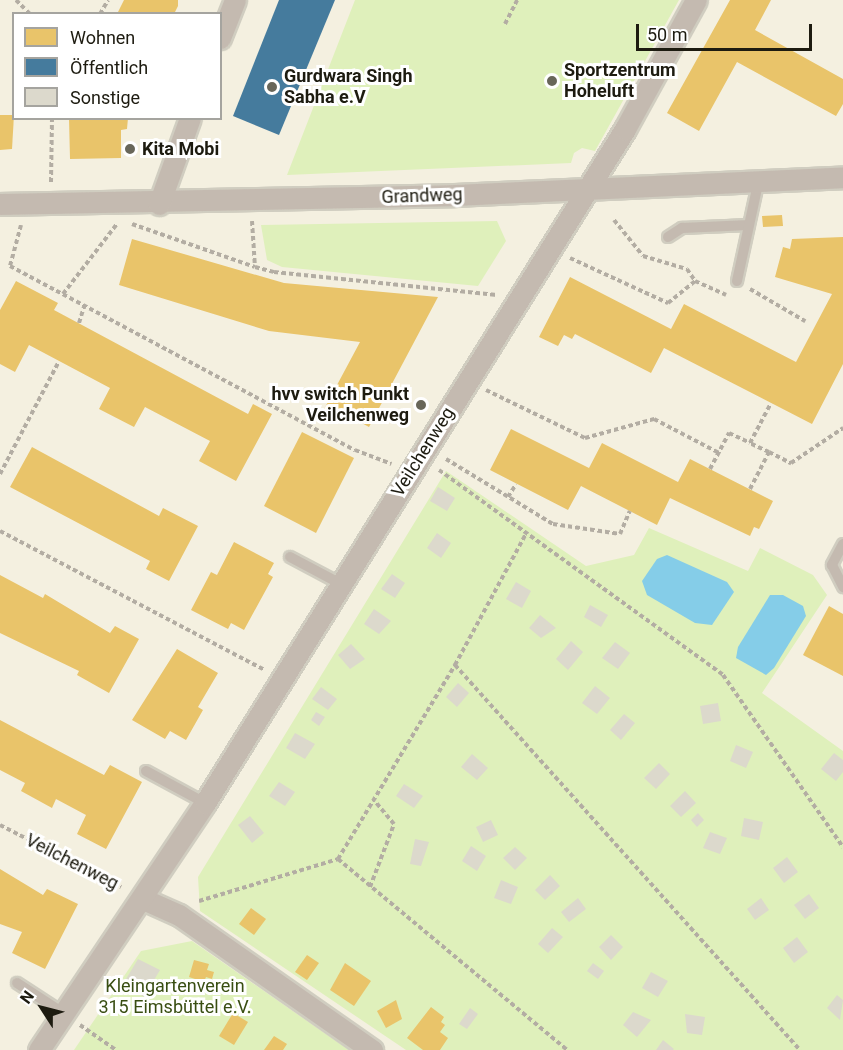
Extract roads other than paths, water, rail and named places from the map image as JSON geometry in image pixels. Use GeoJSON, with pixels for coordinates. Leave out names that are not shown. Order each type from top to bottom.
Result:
{"type":"FeatureCollection","features":[{"type":"Feature","properties":{"kind":"street"},"geometry":{"type":"LineString","coordinates":[[222,33],[235,0]]}},
{"type":"Feature","properties":{"kind":"street","name":"Veilchenweg"},"geometry":{"type":"LineString","coordinates":[[39,1050],[143,899],[205,803],[625,129],[696,0]]}},
{"type":"Feature","properties":{"kind":"street"},"geometry":{"type":"LineString","coordinates":[[159,204],[189,120]]}},
{"type":"Feature","properties":{"kind":"street","name":"Grandweg"},"geometry":{"type":"LineString","coordinates":[[0,204],[251,202],[585,191],[759,178],[843,177]]}},
{"type":"Feature","properties":{"kind":"street"},"geometry":{"type":"LineString","coordinates":[[143,899],[179,915],[372,1050]]}},
{"type":"Feature","properties":{"kind":"lane"},"geometry":{"type":"LineString","coordinates":[[737,281],[759,178]]}},
{"type":"Feature","properties":{"kind":"lane"},"geometry":{"type":"LineString","coordinates":[[668,237],[682,228],[749,225]]}},
{"type":"Feature","properties":{"kind":"lane"},"geometry":{"type":"LineString","coordinates":[[843,544],[832,565],[843,587]]}},
{"type":"Feature","properties":{"kind":"lane"},"geometry":{"type":"LineString","coordinates":[[290,557],[341,584]]}},
{"type":"Feature","properties":{"kind":"lane"},"geometry":{"type":"LineString","coordinates":[[146,771],[205,803]]}},
{"type":"Feature","properties":{"kind":"lane"},"geometry":{"type":"LineString","coordinates":[[17,983],[63,1013]]}},
{"type":"Feature","properties":{"kind":"water"},"geometry":{"type":"Polygon","coordinates":[[[667,555],[727,582],[734,592],[712,625],[695,623],[647,595],[642,581],[657,559],[667,555]]]}},
{"type":"Feature","properties":{"kind":"water"},"geometry":{"type":"Polygon","coordinates":[[[770,595],[783,595],[803,606],[806,616],[774,668],[766,675],[736,658],[738,647],[770,595]]]}},
{"type":"Feature","properties":{"kind":"place","name":"Sportzentrum Hoheluft"},"geometry":{"type":"Point","coordinates":[552,81]}},
{"type":"Feature","properties":{"kind":"place","name":"Gurdwara Singh Sabha e.V"},"geometry":{"type":"Point","coordinates":[272,87]}},
{"type":"Feature","properties":{"kind":"place","name":"Kita Mobi"},"geometry":{"type":"Point","coordinates":[130,149]}},
{"type":"Feature","properties":{"kind":"place","name":"hvv switch Punkt Veilchenweg"},"geometry":{"type":"Point","coordinates":[421,405]}},
{"type":"Feature","properties":{"kind":"park label","name":"Kleingartenverein 315 Eimsbüttel e.V."},"geometry":{"type":"Point","coordinates":[175,997]}}]}
